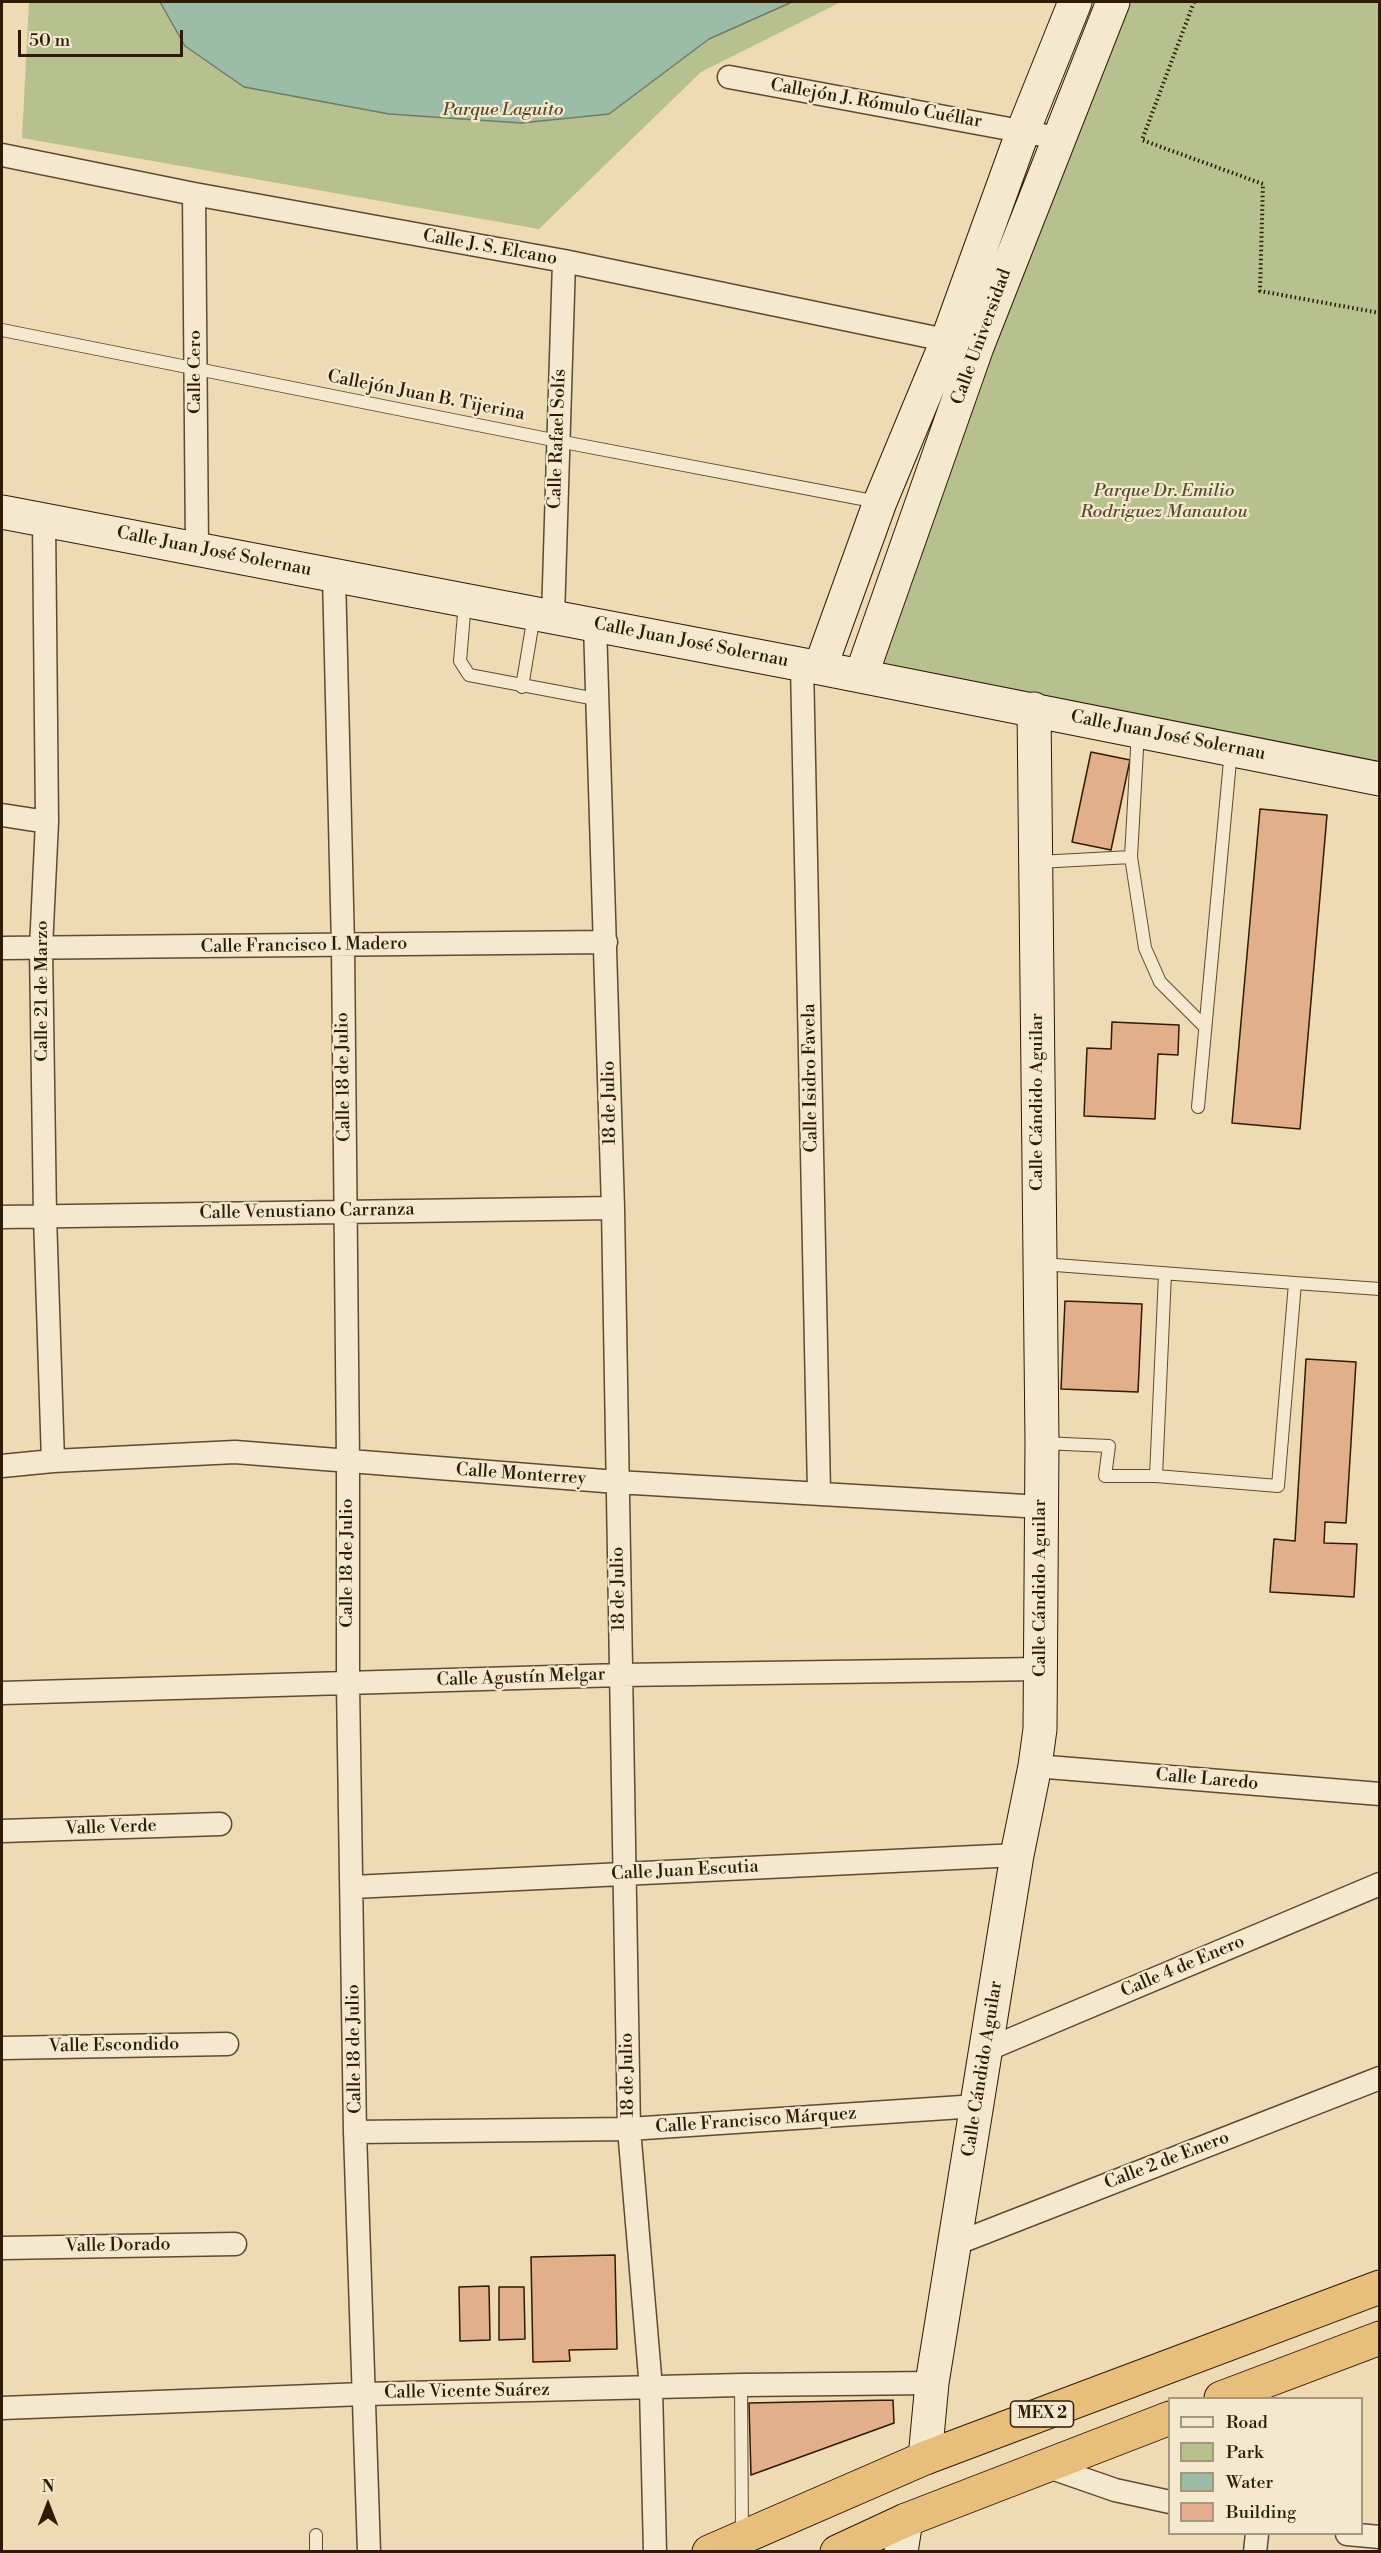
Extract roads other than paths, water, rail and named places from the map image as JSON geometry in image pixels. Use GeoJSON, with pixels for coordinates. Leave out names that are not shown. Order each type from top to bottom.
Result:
{"type":"FeatureCollection","features":[{"type":"Feature","properties":{"kind":"highway","name":"MEX 2"},"geometry":{"type":"LineString","coordinates":[[709,2552],[925,2458],[1380,2287]]}},
{"type":"Feature","properties":{"kind":"highway"},"geometry":{"type":"LineString","coordinates":[[1224,2397],[1380,2338]]}},
{"type":"Feature","properties":{"kind":"highway","name":"MEX 2"},"geometry":{"type":"LineString","coordinates":[[837,2552],[904,2536],[1046,2466],[1168,2419]]}},
{"type":"Feature","properties":{"kind":"street","name":"Calle Universidad"},"geometry":{"type":"LineString","coordinates":[[861,676],[962,344],[1023,131],[1074,2]]}},
{"type":"Feature","properties":{"kind":"street","name":"Calle Universidad"},"geometry":{"type":"LineString","coordinates":[[811,666],[880,502],[962,344],[1058,138],[1113,2]]}},
{"type":"Feature","properties":{"kind":"street","name":"Callejón J. Rómulo Cuéllar"},"geometry":{"type":"LineString","coordinates":[[729,77],[1058,138]]}},
{"type":"Feature","properties":{"kind":"street","name":"Calle J. S. Elcano"},"geometry":{"type":"LineString","coordinates":[[2,155],[194,194],[564,261],[962,344]]}},
{"type":"Feature","properties":{"kind":"street","name":"Calle Cero"},"geometry":{"type":"LineString","coordinates":[[194,194],[197,549]]}},
{"type":"Feature","properties":{"kind":"street","name":"Calle Rafael Solís"},"geometry":{"type":"LineString","coordinates":[[543,615],[558,441],[564,261]]}},
{"type":"Feature","properties":{"kind":"street","name":"Calle Juan José Solernau"},"geometry":{"type":"LineString","coordinates":[[2,512],[1034,709],[1380,779]]}},
{"type":"Feature","properties":{"kind":"street","name":"Calle 21 de Marzo"},"geometry":{"type":"LineString","coordinates":[[44,520],[47,822],[41,948],[45,1216],[53,1461]]}},
{"type":"Feature","properties":{"kind":"street","name":"Calle 18 de Julio"},"geometry":{"type":"LineString","coordinates":[[334,575],[346,1211],[348,1684],[356,2132],[369,2552]]}},
{"type":"Feature","properties":{"kind":"street","name":"18 de Julio"},"geometry":{"type":"LineString","coordinates":[[595,625],[613,1208],[628,2129],[651,2388],[655,2552]]}},
{"type":"Feature","properties":{"kind":"street","name":"Calle Isidro Favela"},"geometry":{"type":"LineString","coordinates":[[811,666],[819,1492]]}},
{"type":"Feature","properties":{"kind":"street","name":"Calle Cándido Aguilar"},"geometry":{"type":"LineString","coordinates":[[925,2458],[932,2383],[1017,1855],[1040,1729],[1042,1443],[1034,709]]}},
{"type":"Feature","properties":{"kind":"street"},"geometry":{"type":"LineString","coordinates":[[2,815],[47,822]]}},
{"type":"Feature","properties":{"kind":"street","name":"Calle Francisco I. Madero"},"geometry":{"type":"LineString","coordinates":[[2,948],[606,942]]}},
{"type":"Feature","properties":{"kind":"street","name":"Calle Venustiano Carranza"},"geometry":{"type":"LineString","coordinates":[[2,1217],[613,1208]]}},
{"type":"Feature","properties":{"kind":"street","name":"Calle Monterrey"},"geometry":{"type":"LineString","coordinates":[[2,1466],[53,1461],[235,1452],[617,1482],[819,1492],[1042,1507]]}},
{"type":"Feature","properties":{"kind":"street","name":"Calle Agustín Melgar"},"geometry":{"type":"LineString","coordinates":[[2,1693],[621,1675],[1040,1669]]}},
{"type":"Feature","properties":{"kind":"street","name":"Calle Laredo"},"geometry":{"type":"LineString","coordinates":[[1035,1766],[1380,1794]]}},
{"type":"Feature","properties":{"kind":"street","name":"Valle Verde"},"geometry":{"type":"LineString","coordinates":[[2,1831],[220,1824]]}},
{"type":"Feature","properties":{"kind":"street","name":"Calle Juan Escutia"},"geometry":{"type":"LineString","coordinates":[[353,1887],[1017,1855]]}},
{"type":"Feature","properties":{"kind":"street","name":"Calle 4 de Enero"},"geometry":{"type":"LineString","coordinates":[[986,2050],[1380,1884]]}},
{"type":"Feature","properties":{"kind":"street","name":"Valle Escondido"},"geometry":{"type":"LineString","coordinates":[[2,2048],[228,2044]]}},
{"type":"Feature","properties":{"kind":"street","name":"Calle 2 de Enero"},"geometry":{"type":"LineString","coordinates":[[955,2244],[1380,2078]]}},
{"type":"Feature","properties":{"kind":"street","name":"Calle Francisco Márquez"},"geometry":{"type":"LineString","coordinates":[[356,2132],[628,2129],[977,2106]]}},
{"type":"Feature","properties":{"kind":"street","name":"Valle Dorado"},"geometry":{"type":"LineString","coordinates":[[2,2248],[236,2244]]}},
{"type":"Feature","properties":{"kind":"street","name":"Calle Vicente Suárez"},"geometry":{"type":"LineString","coordinates":[[2,2408],[364,2394],[932,2383]]}},
{"type":"Feature","properties":{"kind":"street"},"geometry":{"type":"LineString","coordinates":[[1046,2466],[1114,2490],[1168,2502]]}},
{"type":"Feature","properties":{"kind":"street"},"geometry":{"type":"LineString","coordinates":[[1255,2552],[1257,2535]]}},
{"type":"Feature","properties":{"kind":"street"},"geometry":{"type":"LineString","coordinates":[[1358,2535],[1380,2537]]}},
{"type":"Feature","properties":{"kind":"lane","name":"Callejón Juan B. Tijerina"},"geometry":{"type":"LineString","coordinates":[[2,330],[558,441],[880,502]]}},
{"type":"Feature","properties":{"kind":"lane"},"geometry":{"type":"LineString","coordinates":[[465,601],[459,661],[469,675],[522,687],[596,699]]}},
{"type":"Feature","properties":{"kind":"lane"},"geometry":{"type":"LineString","coordinates":[[522,687],[543,615]]}},
{"type":"Feature","properties":{"kind":"lane"},"geometry":{"type":"LineString","coordinates":[[1138,731],[1131,857],[1145,948],[1160,982],[1204,1026]]}},
{"type":"Feature","properties":{"kind":"lane"},"geometry":{"type":"LineString","coordinates":[[1198,1107],[1231,749]]}},
{"type":"Feature","properties":{"kind":"lane"},"geometry":{"type":"LineString","coordinates":[[1037,862],[1131,857]]}},
{"type":"Feature","properties":{"kind":"lane"},"geometry":{"type":"LineString","coordinates":[[1040,1264],[1380,1289]]}},
{"type":"Feature","properties":{"kind":"lane"},"geometry":{"type":"LineString","coordinates":[[1156,1476],[1165,1274]]}},
{"type":"Feature","properties":{"kind":"lane"},"geometry":{"type":"LineString","coordinates":[[1042,1443],[1109,1446],[1105,1476],[1156,1476],[1278,1486],[1294,1284]]}},
{"type":"Feature","properties":{"kind":"lane"},"geometry":{"type":"LineString","coordinates":[[741,2385],[742,2536]]}},
{"type":"Feature","properties":{"kind":"lane"},"geometry":{"type":"LineString","coordinates":[[316,2535],[316,2552]]}},
{"type":"Feature","properties":{"kind":"water"},"geometry":{"type":"Polygon","coordinates":[[[160,2],[792,2],[709,39],[609,114],[521,123],[389,114],[244,87],[185,46],[160,2]]]}},
{"type":"Feature","properties":{"kind":"park label","name":"Parque Laguito"},"geometry":{"type":"Point","coordinates":[503,111]}},
{"type":"Feature","properties":{"kind":"park label","name":"Parque Dr. Emilio Rodriguez Manautou"},"geometry":{"type":"Point","coordinates":[1164,502]}}]}
